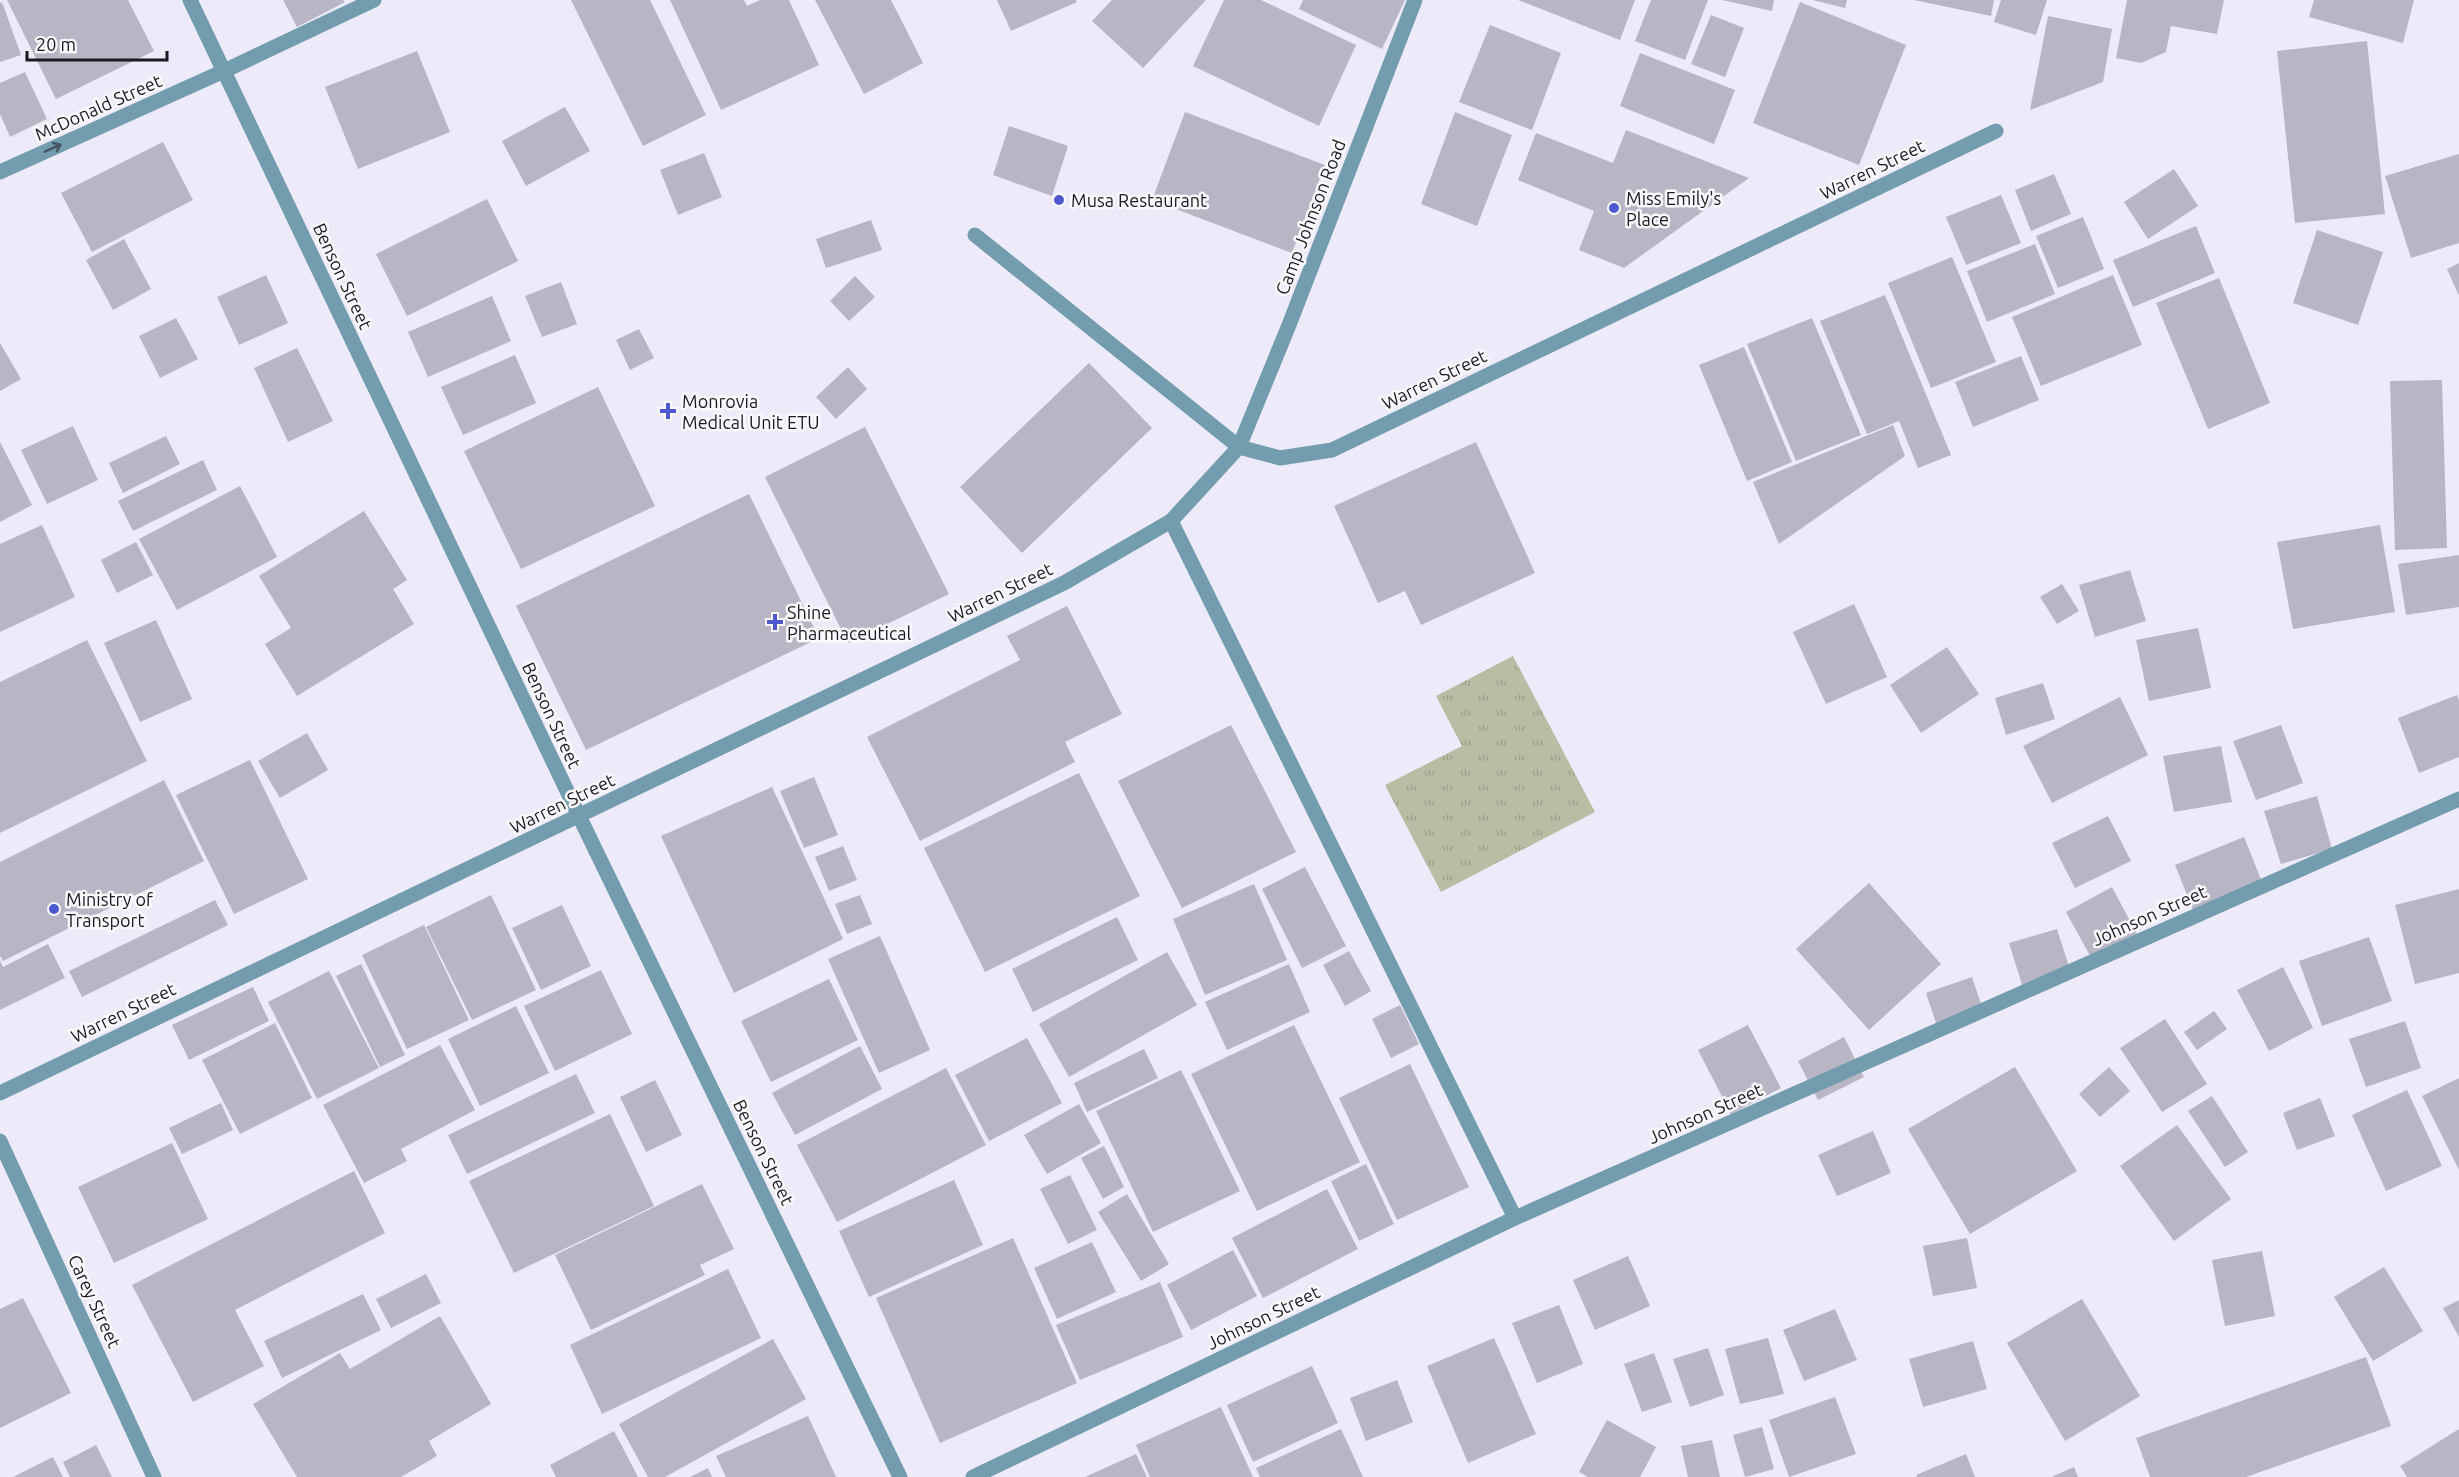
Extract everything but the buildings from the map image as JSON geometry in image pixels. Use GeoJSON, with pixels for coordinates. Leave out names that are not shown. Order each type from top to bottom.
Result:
{"type":"FeatureCollection","features":[{"type":"Feature","properties":{"kind":"street","name":"Benson Street"},"geometry":{"type":"LineString","coordinates":[[190,0],[579,816],[900,1477]]}},
{"type":"Feature","properties":{"kind":"street","name":"McDonald Street"},"geometry":{"type":"LineString","coordinates":[[0,172],[224,71],[374,0]]}},
{"type":"Feature","properties":{"kind":"street","name":"Camp Johnson Road"},"geometry":{"type":"LineString","coordinates":[[1239,447],[1290,325],[1415,0]]}},
{"type":"Feature","properties":{"kind":"street","name":"Warren Street"},"geometry":{"type":"LineString","coordinates":[[0,1093],[1064,583],[1172,521],[1239,447],[1280,458],[1332,450],[1996,131]]}},
{"type":"Feature","properties":{"kind":"street"},"geometry":{"type":"LineString","coordinates":[[975,235],[1239,447]]}},
{"type":"Feature","properties":{"kind":"street"},"geometry":{"type":"LineString","coordinates":[[1172,521],[1515,1218]]}},
{"type":"Feature","properties":{"kind":"street","name":"Johnson Street"},"geometry":{"type":"LineString","coordinates":[[973,1477],[1515,1218],[2459,799]]}},
{"type":"Feature","properties":{"kind":"street","name":"Carey Street"},"geometry":{"type":"LineString","coordinates":[[0,1141],[154,1477]]}},
{"type":"Feature","properties":{"kind":"green space"},"geometry":{"type":"Polygon","coordinates":[[[1513,656],[1595,812],[1441,892],[1385,785],[1462,746],[1436,696],[1513,656]]]}},
{"type":"Feature","properties":{"kind":"place","name":"Musa Restaurant"},"geometry":{"type":"Point","coordinates":[1059,200]}},
{"type":"Feature","properties":{"kind":"place","name":"Miss Emily's Place"},"geometry":{"type":"Point","coordinates":[1614,208]}},
{"type":"Feature","properties":{"kind":"place","name":"Monrovia Medical Unit ETU"},"geometry":{"type":"Point","coordinates":[668,411]}},
{"type":"Feature","properties":{"kind":"place","name":"Shine Pharmaceutical"},"geometry":{"type":"Point","coordinates":[775,622]}},
{"type":"Feature","properties":{"kind":"place","name":"Ministry of Transport"},"geometry":{"type":"Point","coordinates":[54,909]}}]}
